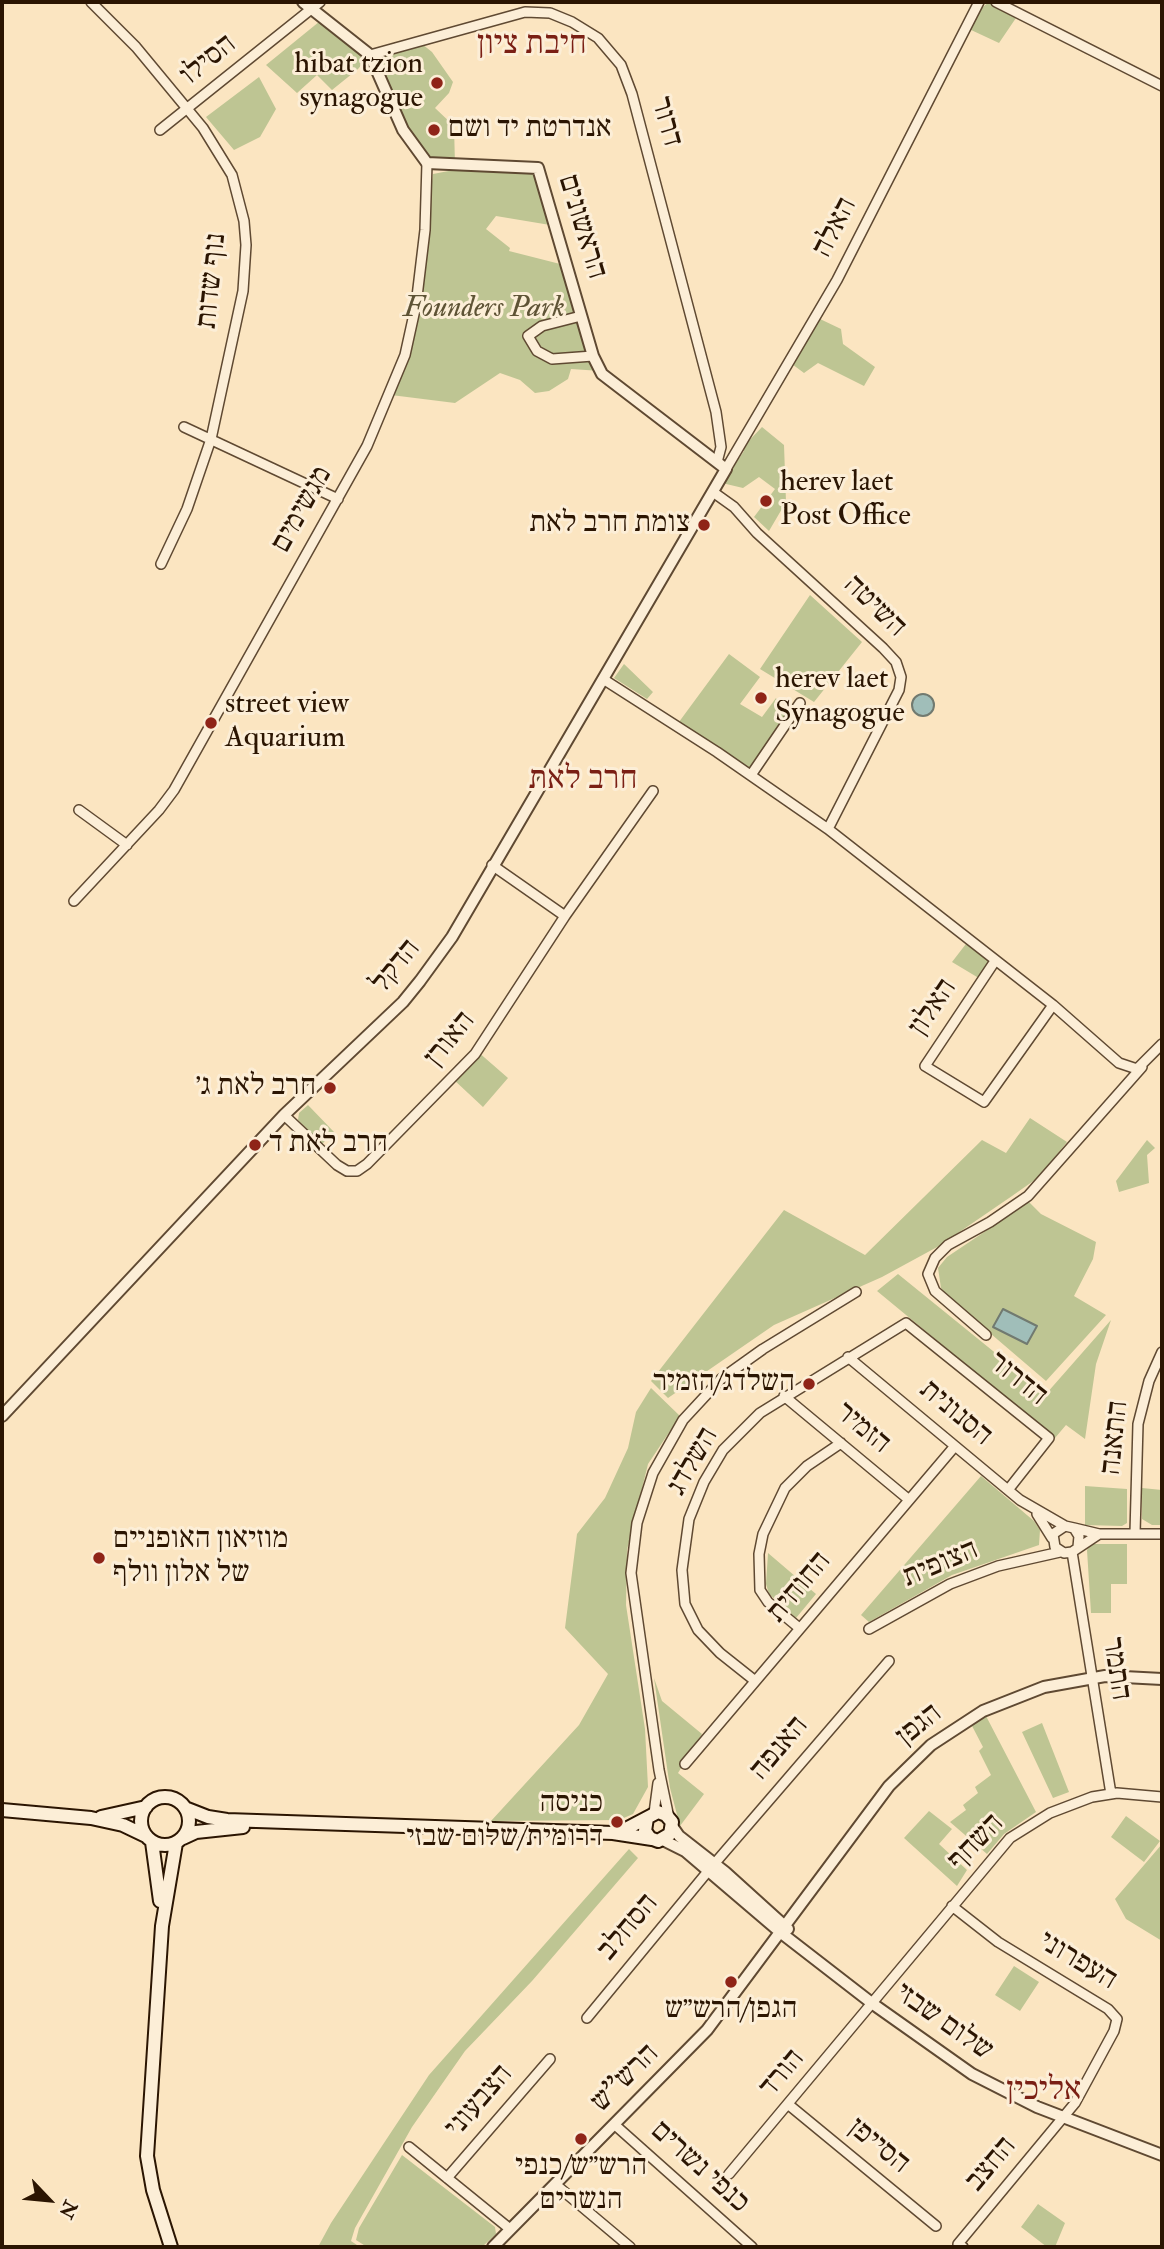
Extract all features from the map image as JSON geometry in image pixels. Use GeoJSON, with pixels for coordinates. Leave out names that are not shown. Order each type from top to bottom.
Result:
{"type":"FeatureCollection","features":[{"type":"Feature","properties":{"kind":"main road"},"geometry":{"type":"LineString","coordinates":[[162,1926],[157,1858],[141,1822],[146,1807],[151,1802],[166,1797],[185,1808],[216,1819],[279,1824],[613,1833],[657,1839],[670,1835],[671,1822],[663,1813],[613,1833]]}},
{"type":"Feature","properties":{"kind":"main road"},"geometry":{"type":"LineString","coordinates":[[90,1818],[146,1807]]}},
{"type":"Feature","properties":{"kind":"main road"},"geometry":{"type":"LineString","coordinates":[[171,2247],[153,2190],[147,2156],[162,1926],[170,1861],[189,1823],[185,1808]]}},
{"type":"Feature","properties":{"kind":"main road"},"geometry":{"type":"LineString","coordinates":[[2,1810],[90,1818],[123,1825],[149,1839],[168,1845],[205,1831],[279,1824]]}},
{"type":"Feature","properties":{"kind":"main road"},"geometry":{"type":"LineString","coordinates":[[650,1816],[645,1831],[657,1839]]}},
{"type":"Feature","properties":{"kind":"street","name":"נוף שדות"},"geometry":{"type":"LineString","coordinates":[[91,2],[136,47],[188,109],[232,176],[240,197],[246,245],[243,290],[211,439],[187,509],[160,564]]}},
{"type":"Feature","properties":{"kind":"street","name":"האלה"},"geometry":{"type":"LineString","coordinates":[[721,466],[837,280],[979,2]]}},
{"type":"Feature","properties":{"kind":"street"},"geometry":{"type":"LineString","coordinates":[[996,2],[1162,86]]}},
{"type":"Feature","properties":{"kind":"street","name":"הסילו"},"geometry":{"type":"LineString","coordinates":[[160,130],[311,4]]}},
{"type":"Feature","properties":{"kind":"street"},"geometry":{"type":"LineString","coordinates":[[311,4],[370,55],[402,130],[427,163]]}},
{"type":"Feature","properties":{"kind":"street","name":"דרור"},"geometry":{"type":"LineString","coordinates":[[370,55],[525,12],[550,13],[598,38],[621,65],[632,94],[716,412],[721,466]]}},
{"type":"Feature","properties":{"kind":"street","name":"הראשונים"},"geometry":{"type":"LineString","coordinates":[[427,163],[538,168],[593,356],[602,374],[721,466]]}},
{"type":"Feature","properties":{"kind":"street","name":"מגשימים"},"geometry":{"type":"LineString","coordinates":[[74,901],[159,810],[192,760],[367,446],[405,355],[416,305],[425,229],[427,163]]}},
{"type":"Feature","properties":{"kind":"street"},"geometry":{"type":"LineString","coordinates":[[581,316],[542,326],[528,336],[537,351],[551,359],[593,356]]}},
{"type":"Feature","properties":{"kind":"street"},"geometry":{"type":"LineString","coordinates":[[184,427],[338,499]]}},
{"type":"Feature","properties":{"kind":"street","name":"הדקל"},"geometry":{"type":"LineString","coordinates":[[2,1416],[284,1115],[412,992],[452,937],[713,492],[721,466]]}},
{"type":"Feature","properties":{"kind":"street","name":"השיטה"},"geometry":{"type":"LineString","coordinates":[[713,492],[734,507],[757,533],[896,662],[901,677],[899,690],[828,829]]}},
{"type":"Feature","properties":{"kind":"street"},"geometry":{"type":"LineString","coordinates":[[603,679],[751,775],[828,829],[1053,1005],[1119,1063],[1133,1069],[1144,1066]]}},
{"type":"Feature","properties":{"kind":"street"},"geometry":{"type":"LineString","coordinates":[[751,775],[800,703]]}},
{"type":"Feature","properties":{"kind":"street","name":"האורן"},"geometry":{"type":"LineString","coordinates":[[284,1115],[337,1166],[347,1171],[357,1171],[367,1164],[475,1054],[565,916],[653,790]]}},
{"type":"Feature","properties":{"kind":"street"},"geometry":{"type":"LineString","coordinates":[[79,810],[127,845]]}},
{"type":"Feature","properties":{"kind":"street"},"geometry":{"type":"LineString","coordinates":[[492,865],[565,916]]}},
{"type":"Feature","properties":{"kind":"street","name":"האלון"},"geometry":{"type":"LineString","coordinates":[[995,961],[925,1066],[984,1102],[1053,1005]]}},
{"type":"Feature","properties":{"kind":"street"},"geometry":{"type":"LineString","coordinates":[[986,1335],[935,1291],[928,1274],[935,1258],[948,1245],[990,1222],[1028,1196],[1162,1044]]}},
{"type":"Feature","properties":{"kind":"street"},"geometry":{"type":"LineString","coordinates":[[671,1822],[659,1770],[631,1573],[637,1522],[653,1473],[683,1420],[721,1379],[763,1349],[856,1292]]}},
{"type":"Feature","properties":{"kind":"street","name":"השלדג"},"geometry":{"type":"LineString","coordinates":[[754,1680],[720,1653],[698,1630],[685,1604],[682,1566],[695,1500],[713,1465],[742,1429],[784,1396],[900,1324]]}},
{"type":"Feature","properties":{"kind":"street","name":"הדרור"},"geometry":{"type":"LineString","coordinates":[[900,1324],[911,1325],[1049,1438],[1008,1490]]}},
{"type":"Feature","properties":{"kind":"street","name":"התאנה"},"geometry":{"type":"LineString","coordinates":[[1135,1533],[1138,1424],[1149,1381],[1162,1352]]}},
{"type":"Feature","properties":{"kind":"street","name":"הסנונית"},"geometry":{"type":"LineString","coordinates":[[848,1357],[1031,1508],[1043,1520],[1052,1540]]}},
{"type":"Feature","properties":{"kind":"street","name":"הזמיר"},"geometry":{"type":"LineString","coordinates":[[784,1396],[908,1499]]}},
{"type":"Feature","properties":{"kind":"street"},"geometry":{"type":"LineString","coordinates":[[798,1627],[768,1602],[760,1590],[759,1555],[763,1534],[785,1488],[807,1466],[841,1443]]}},
{"type":"Feature","properties":{"kind":"street","name":"החוחית"},"geometry":{"type":"LineString","coordinates":[[685,1764],[798,1627],[954,1446]]}},
{"type":"Feature","properties":{"kind":"street","name":"הסנונית"},"geometry":{"type":"LineString","coordinates":[[1031,1508],[1069,1527]]}},
{"type":"Feature","properties":{"kind":"street"},"geometry":{"type":"LineString","coordinates":[[1099,1534],[1075,1550],[1060,1552],[1052,1540],[1056,1530],[1069,1527],[1099,1534],[1162,1534]]}},
{"type":"Feature","properties":{"kind":"street"},"geometry":{"type":"LineString","coordinates":[[1069,1527],[1079,1536],[1075,1550]]}},
{"type":"Feature","properties":{"kind":"street","name":"הצופית"},"geometry":{"type":"LineString","coordinates":[[1037,1556],[1052,1540]]}},
{"type":"Feature","properties":{"kind":"street","name":"התמר"},"geometry":{"type":"LineString","coordinates":[[1075,1550],[1091,1678],[1111,1794]]}},
{"type":"Feature","properties":{"kind":"street","name":"הצופית"},"geometry":{"type":"LineString","coordinates":[[869,1629],[950,1584],[1037,1556],[1060,1552]]}},
{"type":"Feature","properties":{"kind":"street","name":"האנפה"},"geometry":{"type":"LineString","coordinates":[[712,1867],[889,1661]]}},
{"type":"Feature","properties":{"kind":"street","name":"הגפן"},"geometry":{"type":"LineString","coordinates":[[782,1929],[889,1786],[931,1745],[969,1718],[1003,1701],[1044,1687],[1091,1678],[1162,1679]]}},
{"type":"Feature","properties":{"kind":"street"},"geometry":{"type":"LineString","coordinates":[[650,1816],[659,1770]]}},
{"type":"Feature","properties":{"kind":"street","name":"השחף"},"geometry":{"type":"LineString","coordinates":[[873,2004],[996,1852],[1022,1829],[1067,1806],[1111,1794],[1162,1797]]}},
{"type":"Feature","properties":{"kind":"street","name":"שלום שבזי"},"geometry":{"type":"LineString","coordinates":[[671,1822],[679,1836],[821,1964],[873,2004],[981,2079],[1064,2118],[1162,2155]]}},
{"type":"Feature","properties":{"kind":"street","name":"שלום שבזי"},"geometry":{"type":"LineString","coordinates":[[657,1839],[677,1846],[712,1867]]}},
{"type":"Feature","properties":{"kind":"street","name":"הסחלב"},"geometry":{"type":"LineString","coordinates":[[587,2018],[712,1867]]}},
{"type":"Feature","properties":{"kind":"street","name":"העפרוני"},"geometry":{"type":"LineString","coordinates":[[952,1906],[1006,1948],[1108,2009],[1117,2019],[1114,2031],[1064,2118]]}},
{"type":"Feature","properties":{"kind":"street","name":"הרש''ש"},"geometry":{"type":"LineString","coordinates":[[493,2247],[707,2030],[782,1929]]}},
{"type":"Feature","properties":{"kind":"street","name":"הורד"},"geometry":{"type":"LineString","coordinates":[[729,2174],[873,2004]]}},
{"type":"Feature","properties":{"kind":"street","name":"הצבעוני"},"geometry":{"type":"LineString","coordinates":[[447,2178],[550,2059]]}},
{"type":"Feature","properties":{"kind":"street","name":"הסייפן"},"geometry":{"type":"LineString","coordinates":[[789,2105],[936,2226]]}},
{"type":"Feature","properties":{"kind":"street","name":"החצב"},"geometry":{"type":"LineString","coordinates":[[961,2246],[1064,2118]]}},
{"type":"Feature","properties":{"kind":"street","name":"כנפי נשרים"},"geometry":{"type":"LineString","coordinates":[[615,2125],[752,2247]]}},
{"type":"Feature","properties":{"kind":"street","name":"הצבעוני"},"geometry":{"type":"LineString","coordinates":[[409,2147],[510,2229]]}},
{"type":"Feature","properties":{"kind":"street"},"geometry":{"type":"LineString","coordinates":[[555,2184],[630,2247]]}},
{"type":"Feature","properties":{"kind":"green space"},"geometry":{"type":"Polygon","coordinates":[[[989,2],[1018,15],[999,43],[969,29],[978,11],[989,2]]]}},
{"type":"Feature","properties":{"kind":"green space"},"geometry":{"type":"Polygon","coordinates":[[[325,17],[370,55],[358,69],[332,90],[317,75],[297,93],[266,65],[325,17]]]}},
{"type":"Feature","properties":{"kind":"green space"},"geometry":{"type":"Polygon","coordinates":[[[422,44],[432,52],[453,82],[449,93],[435,108],[454,126],[455,165],[427,163],[403,130],[374,54],[422,44]]]}},
{"type":"Feature","properties":{"kind":"green space"},"geometry":{"type":"Polygon","coordinates":[[[259,77],[276,109],[260,137],[234,150],[206,117],[259,77]]]}},
{"type":"Feature","properties":{"kind":"green space","name":"Founders Park"},"geometry":{"type":"Polygon","coordinates":[[[485,164],[538,168],[556,226],[496,216],[486,229],[510,248],[509,251],[568,266],[601,371],[571,369],[568,379],[549,391],[535,393],[520,380],[500,373],[455,403],[391,395],[411,346],[433,174],[485,164]]]}},
{"type":"Feature","properties":{"kind":"green space"},"geometry":{"type":"Polygon","coordinates":[[[820,319],[841,329],[843,344],[875,367],[864,386],[818,363],[804,373],[792,364],[820,319]]]}},
{"type":"Feature","properties":{"kind":"green space"},"geometry":{"type":"Polygon","coordinates":[[[762,427],[784,445],[786,502],[769,531],[754,517],[775,489],[759,477],[743,488],[722,483],[744,451],[742,448],[762,427]]]}},
{"type":"Feature","properties":{"kind":"green space"},"geometry":{"type":"Polygon","coordinates":[[[810,595],[862,642],[814,702],[760,669],[810,595]]]}},
{"type":"Feature","properties":{"kind":"green space"},"geometry":{"type":"Polygon","coordinates":[[[729,654],[760,677],[740,704],[762,717],[776,698],[788,721],[751,775],[676,726],[729,654]]]}},
{"type":"Feature","properties":{"kind":"green space"},"geometry":{"type":"Polygon","coordinates":[[[624,664],[653,692],[647,699],[614,678],[624,664]]]}},
{"type":"Feature","properties":{"kind":"green space"},"geometry":{"type":"Polygon","coordinates":[[[969,940],[995,961],[982,980],[952,962],[969,940]]]}},
{"type":"Feature","properties":{"kind":"green space"},"geometry":{"type":"Polygon","coordinates":[[[477,1051],[508,1078],[483,1107],[453,1079],[477,1051]]]}},
{"type":"Feature","properties":{"kind":"green space"},"geometry":{"type":"Polygon","coordinates":[[[308,1105],[334,1132],[322,1144],[298,1120],[299,1113],[308,1105]]]}},
{"type":"Feature","properties":{"kind":"green space"},"geometry":{"type":"Polygon","coordinates":[[[1030,1118],[1067,1142],[1039,1177],[1012,1196],[939,1246],[882,1277],[774,1325],[668,1398],[651,1381],[784,1210],[865,1255],[982,1140],[1006,1153],[1030,1118]]]}},
{"type":"Feature","properties":{"kind":"green space"},"geometry":{"type":"Polygon","coordinates":[[[1147,1140],[1155,1148],[1147,1155],[1149,1183],[1119,1192],[1116,1181],[1147,1140]]]}},
{"type":"Feature","properties":{"kind":"green space"},"geometry":{"type":"Polygon","coordinates":[[[1029,1202],[1041,1214],[1096,1242],[1093,1259],[1074,1296],[1106,1315],[1046,1381],[949,1298],[941,1288],[938,1268],[947,1257],[1029,1202]]]}},
{"type":"Feature","properties":{"kind":"green space"},"geometry":{"type":"Polygon","coordinates":[[[898,1274],[1046,1394],[1111,1320],[1096,1364],[1085,1439],[1066,1425],[1055,1438],[877,1291],[898,1274]]]}},
{"type":"Feature","properties":{"kind":"green space"},"geometry":{"type":"Polygon","coordinates":[[[651,1388],[680,1416],[648,1464],[627,1550],[626,1605],[645,1729],[648,1787],[633,1814],[619,1820],[491,1821],[579,1725],[608,1674],[565,1628],[577,1534],[605,1498],[628,1448],[636,1412],[651,1388]]]}},
{"type":"Feature","properties":{"kind":"green space"},"geometry":{"type":"Polygon","coordinates":[[[981,1476],[1034,1521],[1040,1530],[1039,1545],[952,1575],[869,1622],[861,1615],[981,1476]]]}},
{"type":"Feature","properties":{"kind":"green space"},"geometry":{"type":"Polygon","coordinates":[[[1085,1486],[1127,1489],[1127,1523],[1122,1526],[1085,1525],[1085,1486]]]}},
{"type":"Feature","properties":{"kind":"green space"},"geometry":{"type":"Polygon","coordinates":[[[1142,1488],[1162,1490],[1162,1525],[1152,1525],[1142,1519],[1142,1488]]]}},
{"type":"Feature","properties":{"kind":"green space"},"geometry":{"type":"Polygon","coordinates":[[[1091,1544],[1127,1544],[1127,1584],[1111,1584],[1111,1613],[1091,1613],[1087,1550],[1091,1544]]]}},
{"type":"Feature","properties":{"kind":"green space"},"geometry":{"type":"Polygon","coordinates":[[[768,1553],[816,1594],[796,1618],[769,1594],[766,1584],[768,1553]]]}},
{"type":"Feature","properties":{"kind":"green space"},"geometry":{"type":"Polygon","coordinates":[[[654,1678],[662,1701],[702,1734],[678,1773],[704,1794],[680,1826],[670,1788],[654,1678]]]}},
{"type":"Feature","properties":{"kind":"green space"},"geometry":{"type":"Polygon","coordinates":[[[986,1716],[1036,1812],[1004,1834],[987,1854],[950,1822],[966,1810],[963,1805],[978,1793],[975,1787],[991,1775],[979,1751],[983,1747],[971,1724],[986,1716]]]}},
{"type":"Feature","properties":{"kind":"green space"},"geometry":{"type":"Polygon","coordinates":[[[1042,1723],[1069,1792],[1053,1798],[1022,1732],[1042,1723]]]}},
{"type":"Feature","properties":{"kind":"green space"},"geometry":{"type":"Polygon","coordinates":[[[929,1811],[952,1829],[939,1844],[967,1870],[957,1886],[904,1838],[929,1811]]]}},
{"type":"Feature","properties":{"kind":"green space"},"geometry":{"type":"Polygon","coordinates":[[[1126,1816],[1160,1841],[1144,1862],[1111,1837],[1126,1816]]]}},
{"type":"Feature","properties":{"kind":"green space"},"geometry":{"type":"Polygon","coordinates":[[[1162,1844],[1162,1941],[1126,1919],[1115,1899],[1162,1844]]]}},
{"type":"Feature","properties":{"kind":"green space"},"geometry":{"type":"Polygon","coordinates":[[[629,1849],[638,1858],[532,1981],[465,2051],[412,2127],[355,2228],[351,2241],[360,2247],[318,2247],[429,2075],[629,1849]]]}},
{"type":"Feature","properties":{"kind":"green space"},"geometry":{"type":"Polygon","coordinates":[[[1014,1966],[1039,1982],[1020,2011],[995,1995],[1014,1966]]]}},
{"type":"Feature","properties":{"kind":"green space"},"geometry":{"type":"Polygon","coordinates":[[[402,2155],[495,2227],[496,2234],[482,2247],[367,2247],[356,2240],[359,2228],[402,2155]]]}},
{"type":"Feature","properties":{"kind":"green space"},"geometry":{"type":"Polygon","coordinates":[[[1038,2204],[1065,2223],[1055,2247],[1047,2247],[1021,2227],[1038,2204]]]}},
{"type":"Feature","properties":{"kind":"water"},"geometry":{"type":"Polygon","coordinates":[[[923,694],[931,697],[934,705],[931,713],[923,716],[915,713],[912,705],[915,697],[923,694]]]}},
{"type":"Feature","properties":{"kind":"water"},"geometry":{"type":"Polygon","coordinates":[[[1003,1309],[1037,1326],[1027,1344],[993,1327],[1003,1309]]]}},
{"type":"Feature","properties":{"kind":"place","name":"hibat tzion synagogue"},"geometry":{"type":"Point","coordinates":[437,83]}},
{"type":"Feature","properties":{"kind":"place","name":"אנדרטת יד ושם"},"geometry":{"type":"Point","coordinates":[434,130]}},
{"type":"Feature","properties":{"kind":"place","name":"herev laet Post Office"},"geometry":{"type":"Point","coordinates":[766,501]}},
{"type":"Feature","properties":{"kind":"place","name":"צומת חרב לאת"},"geometry":{"type":"Point","coordinates":[704,525]}},
{"type":"Feature","properties":{"kind":"place","name":"herev laet Synagogue"},"geometry":{"type":"Point","coordinates":[761,698]}},
{"type":"Feature","properties":{"kind":"place","name":"street view Aquarium"},"geometry":{"type":"Point","coordinates":[211,723]}},
{"type":"Feature","properties":{"kind":"place","name":"חרב לאת ג׳"},"geometry":{"type":"Point","coordinates":[330,1088]}},
{"type":"Feature","properties":{"kind":"place","name":"חרב לאת ד"},"geometry":{"type":"Point","coordinates":[255,1145]}},
{"type":"Feature","properties":{"kind":"place","name":"השלדג/הזמיר"},"geometry":{"type":"Point","coordinates":[809,1384]}},
{"type":"Feature","properties":{"kind":"place","name":"מוזיאון האופניים של אלון וולף"},"geometry":{"type":"Point","coordinates":[99,1558]}},
{"type":"Feature","properties":{"kind":"place","name":"כניסה דרומית/שלום שבזי"},"geometry":{"type":"Point","coordinates":[617,1822]}},
{"type":"Feature","properties":{"kind":"place","name":"הגפן/הרש״ש"},"geometry":{"type":"Point","coordinates":[731,1982]}},
{"type":"Feature","properties":{"kind":"place","name":"הרש״ש/כנפי הנשרים"},"geometry":{"type":"Point","coordinates":[581,2139]}},
{"type":"Feature","properties":{"kind":"district","name":"חיבת ציון"},"geometry":{"type":"Point","coordinates":[532,46]}},
{"type":"Feature","properties":{"kind":"district","name":"חרב לאת"},"geometry":{"type":"Point","coordinates":[583,781]}},
{"type":"Feature","properties":{"kind":"district","name":"אליכין"},"geometry":{"type":"Point","coordinates":[1044,2092]}}]}
